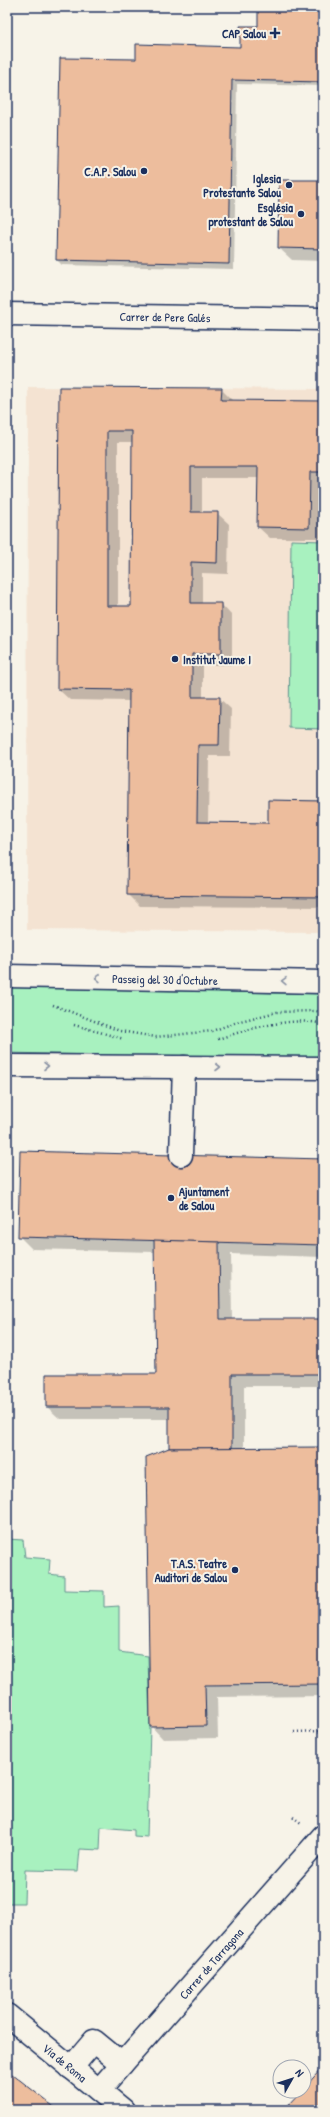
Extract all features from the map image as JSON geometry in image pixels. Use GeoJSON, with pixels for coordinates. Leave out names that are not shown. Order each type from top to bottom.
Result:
{"type":"FeatureCollection","features":[{"type":"Feature","properties":{"kind":"street","name":"Carrer de Pere Galés"},"geometry":{"type":"LineString","coordinates":[[7,314],[323,320]]}},
{"type":"Feature","properties":{"kind":"street","name":"Passeig del 30 d'Octubre"},"geometry":{"type":"LineString","coordinates":[[7,976],[323,982]]}},
{"type":"Feature","properties":{"kind":"street"},"geometry":{"type":"LineString","coordinates":[[7,1066],[323,1068]]}},
{"type":"Feature","properties":{"kind":"street"},"geometry":{"type":"LineString","coordinates":[[181,1155],[184,1067]]}},
{"type":"Feature","properties":{"kind":"street","name":"Carrer de Tarragona"},"geometry":{"type":"LineString","coordinates":[[98,2090],[323,1836]]}},
{"type":"Feature","properties":{"kind":"street","name":"Via de Roma"},"geometry":{"type":"LineString","coordinates":[[7,2015],[124,2110]]}},
{"type":"Feature","properties":{"kind":"street"},"geometry":{"type":"LineString","coordinates":[[71,2068],[90,2035],[122,2064]]}},
{"type":"Feature","properties":{"kind":"path"},"geometry":{"type":"LineString","coordinates":[[48,1003],[120,1031],[156,1037],[212,1031],[240,1021],[277,1012],[316,1011],[323,1013]]}},
{"type":"Feature","properties":{"kind":"path"},"geometry":{"type":"LineString","coordinates":[[216,1040],[257,1027],[312,1021],[323,1024]]}},
{"type":"Feature","properties":{"kind":"path"},"geometry":{"type":"LineString","coordinates":[[74,1025],[128,1040]]}},
{"type":"Feature","properties":{"kind":"path"},"geometry":{"type":"LineString","coordinates":[[294,1732],[323,1731]]}},
{"type":"Feature","properties":{"kind":"shaded area","name":"Institut Jaume I"},"geometry":{"type":"Polygon","coordinates":[[[28,387],[323,389],[323,932],[27,930],[28,387]]]}},
{"type":"Feature","properties":{"kind":"green space"},"geometry":{"type":"Polygon","coordinates":[[[291,540],[323,541],[323,729],[289,728],[291,540]]]}},
{"type":"Feature","properties":{"kind":"green space"},"geometry":{"type":"Polygon","coordinates":[[[9,987],[323,994],[323,1060],[8,1053],[9,987]]]}},
{"type":"Feature","properties":{"kind":"green space"},"geometry":{"type":"Polygon","coordinates":[[[7,1539],[23,1540],[25,1557],[50,1559],[49,1574],[64,1576],[64,1590],[104,1591],[104,1607],[119,1606],[119,1652],[148,1656],[150,1727],[147,1837],[134,1836],[134,1830],[101,1827],[100,1850],[80,1849],[78,1871],[25,1870],[24,1903],[7,1903],[7,1539]]]}},
{"type":"Feature","properties":{"kind":"building","name":"C.A.P. Salou"},"geometry":{"type":"Polygon","coordinates":[[[258,7],[323,7],[323,82],[232,80],[229,264],[56,260],[60,58],[136,59],[136,44],[240,47],[240,26],[258,26],[258,7]]]}},
{"type":"Feature","properties":{"kind":"building","name":"Església protestant de Salou"},"geometry":{"type":"Polygon","coordinates":[[[279,180],[323,180],[323,249],[278,248],[279,180]]]}},
{"type":"Feature","properties":{"kind":"building"},"geometry":{"type":"Polygon","coordinates":[[[59,387],[222,388],[221,400],[323,401],[323,472],[310,472],[309,528],[257,527],[258,467],[191,467],[191,512],[218,512],[217,563],[191,562],[191,603],[221,603],[221,654],[192,654],[192,697],[220,697],[219,745],[198,745],[197,822],[268,823],[268,800],[323,801],[323,897],[127,895],[129,690],[57,689],[59,387]],[[107,431],[107,606],[131,606],[132,431],[107,431]]]}},
{"type":"Feature","properties":{"kind":"building","name":"Ajuntament de Salou"},"geometry":{"type":"Polygon","coordinates":[[[20,1151],[323,1159],[323,1245],[18,1237],[20,1151]]]}},
{"type":"Feature","properties":{"kind":"building"},"geometry":{"type":"Polygon","coordinates":[[[154,1240],[219,1242],[220,1319],[323,1319],[323,1374],[232,1374],[232,1448],[169,1448],[169,1407],[46,1407],[46,1374],[156,1374],[154,1240]]]}},
{"type":"Feature","properties":{"kind":"building","name":"T.A.S. Teatre Auditori de Salou"},"geometry":{"type":"Polygon","coordinates":[[[323,1447],[323,1684],[205,1685],[206,1726],[150,1727],[146,1457],[169,1448],[323,1447]]]}},
{"type":"Feature","properties":{"kind":"building"},"geometry":{"type":"Polygon","coordinates":[[[323,2067],[323,2110],[291,2110],[287,2106],[294,2099],[312,2099],[312,2079],[323,2067]]]}},
{"type":"Feature","properties":{"kind":"building"},"geometry":{"type":"Polygon","coordinates":[[[7,2070],[58,2110],[7,2110],[7,2070]]]}},
{"type":"Feature","properties":{"kind":"place","name":"CAP Salou"},"geometry":{"type":"Point","coordinates":[275,33]}},
{"type":"Feature","properties":{"kind":"place","name":"C.A.P. Salou"},"geometry":{"type":"Point","coordinates":[144,171]}},
{"type":"Feature","properties":{"kind":"place","name":"Iglesia Protestante Salou"},"geometry":{"type":"Point","coordinates":[289,185]}},
{"type":"Feature","properties":{"kind":"place","name":"Església protestant de Salou"},"geometry":{"type":"Point","coordinates":[301,214]}},
{"type":"Feature","properties":{"kind":"place","name":"Institut Jaume I"},"geometry":{"type":"Point","coordinates":[175,659]}},
{"type":"Feature","properties":{"kind":"place","name":"Ajuntament de Salou"},"geometry":{"type":"Point","coordinates":[171,1198]}},
{"type":"Feature","properties":{"kind":"place","name":"T.A.S. Teatre Auditori de Salou"},"geometry":{"type":"Point","coordinates":[235,1570]}}]}
